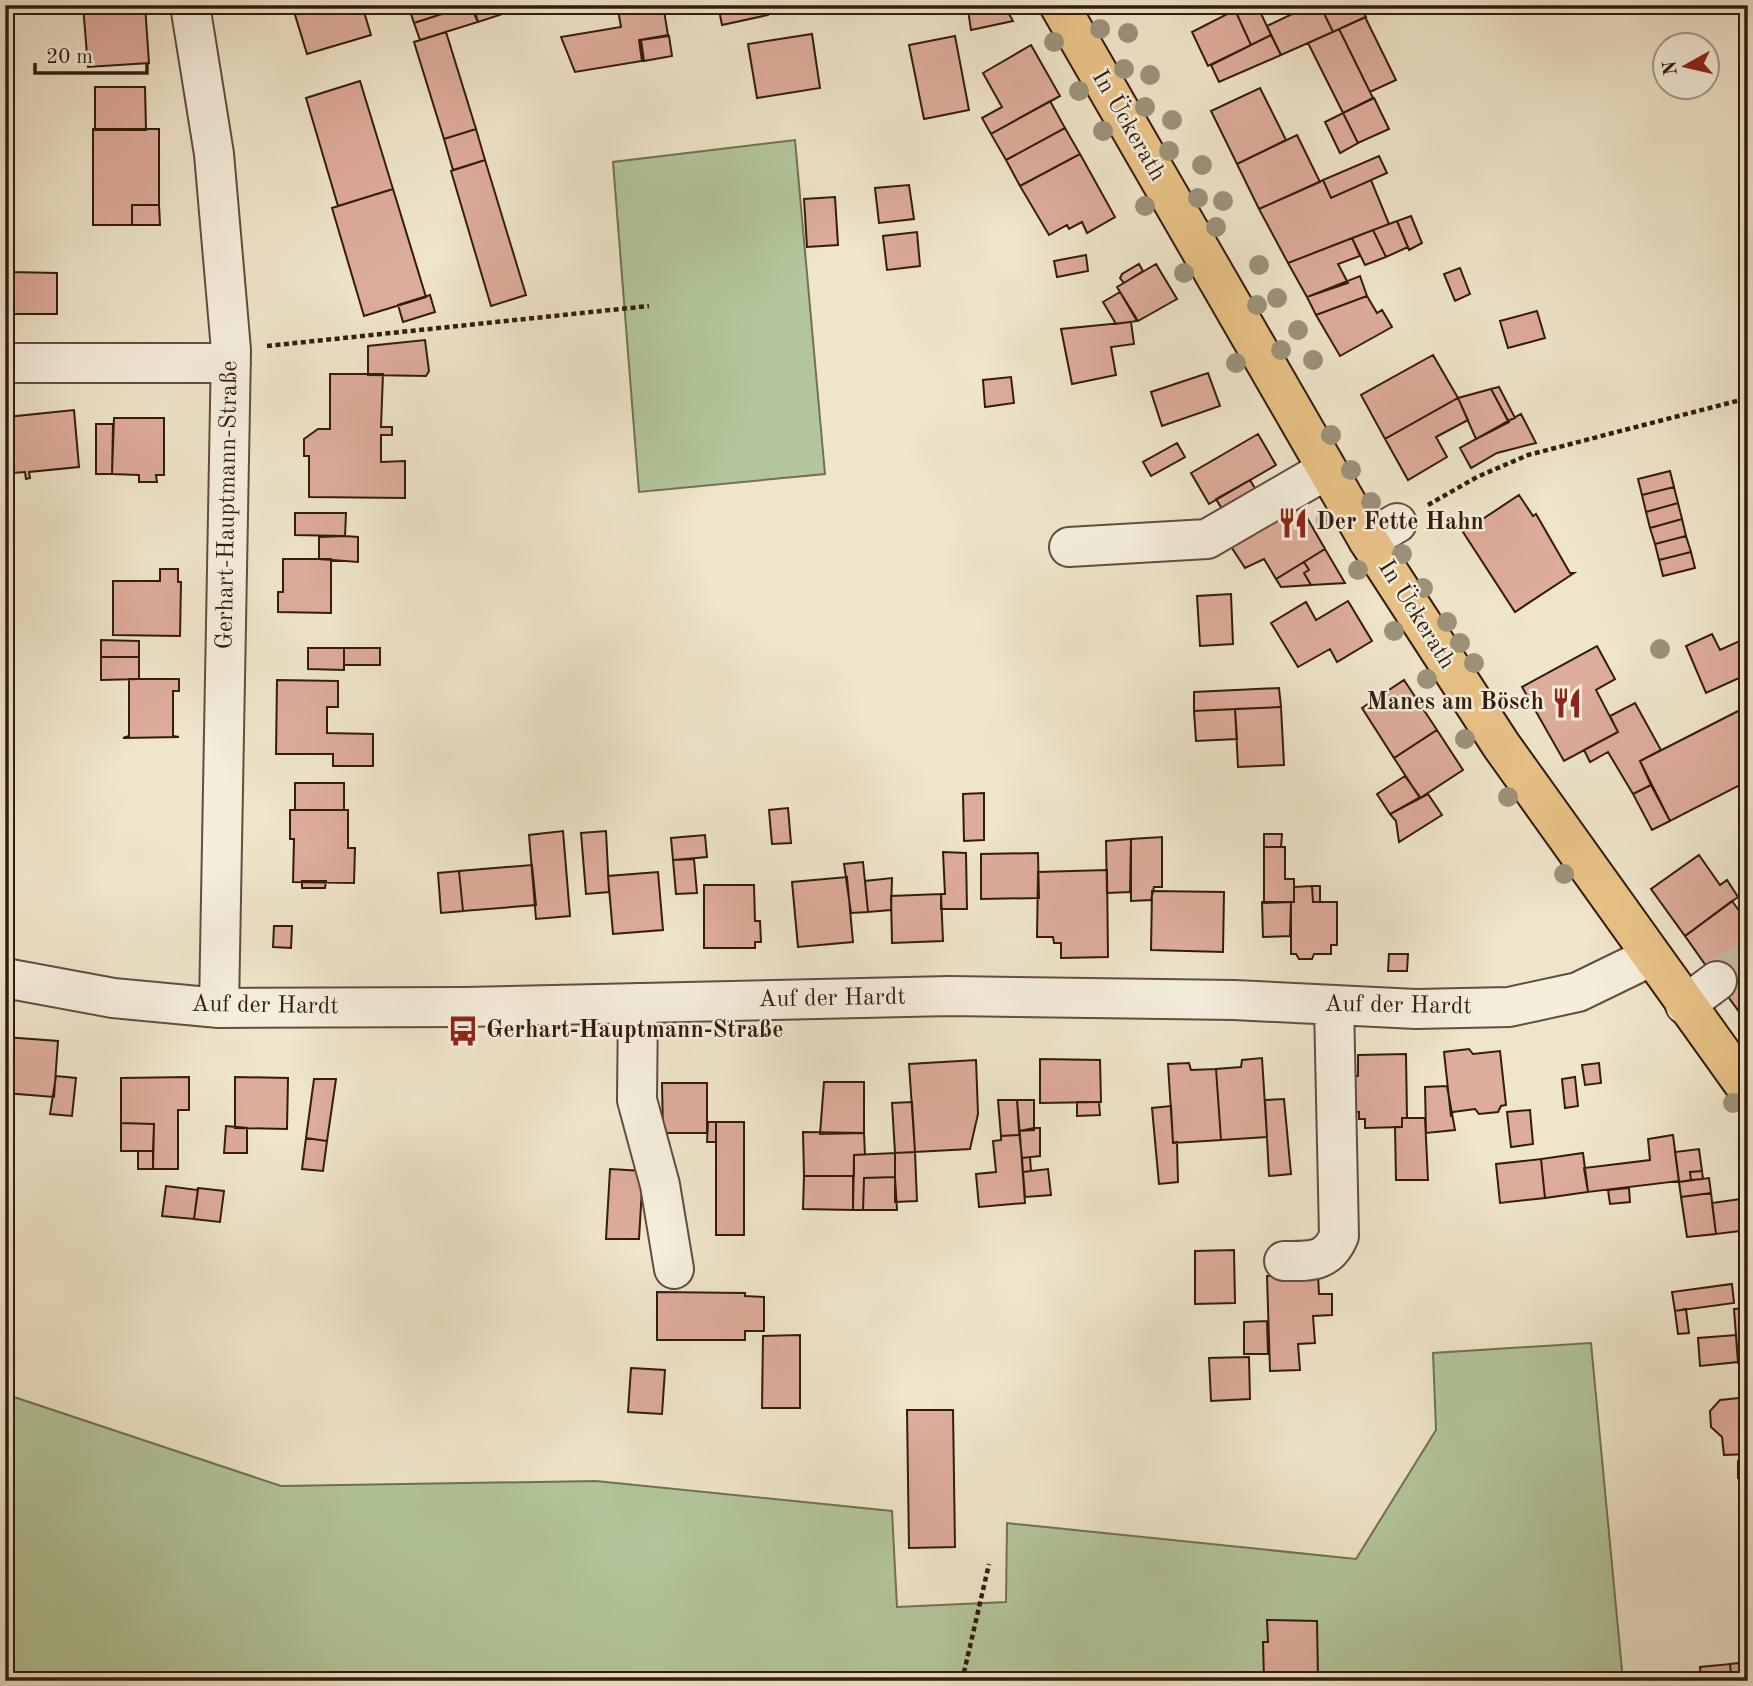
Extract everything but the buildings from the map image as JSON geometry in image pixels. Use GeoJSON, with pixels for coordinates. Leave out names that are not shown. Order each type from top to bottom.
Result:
{"type":"FeatureCollection","features":[{"type":"Feature","properties":{"kind":"main road","name":"In Ückerath"},"geometry":{"type":"LineString","coordinates":[[1059,5],[1326,470],[1383,531],[1467,695],[1650,957],[1748,1090]]}},
{"type":"Feature","properties":{"kind":"street","name":"Gerhart-Hauptmann-Straße"},"geometry":{"type":"LineString","coordinates":[[190,5],[214,154],[231,356],[219,1008]]}},
{"type":"Feature","properties":{"kind":"street"},"geometry":{"type":"LineString","coordinates":[[5,363],[231,356]]}},
{"type":"Feature","properties":{"kind":"street"},"geometry":{"type":"LineString","coordinates":[[1069,547],[1207,539],[1326,470]]}},
{"type":"Feature","properties":{"kind":"street","name":"Auf der Hardt"},"geometry":{"type":"LineString","coordinates":[[5,978],[113,998],[219,1008],[950,996],[1234,1000],[1416,1009],[1509,1007],[1578,992],[1650,957]]}},
{"type":"Feature","properties":{"kind":"street"},"geometry":{"type":"LineString","coordinates":[[1685,1005],[1717,981]]}},
{"type":"Feature","properties":{"kind":"street"},"geometry":{"type":"LineString","coordinates":[[638,1003],[637,1100],[648,1151],[660,1185],[674,1269]]}},
{"type":"Feature","properties":{"kind":"street"},"geometry":{"type":"LineString","coordinates":[[1284,1261],[1315,1261],[1325,1257],[1333,1250],[1339,1236],[1334,1005]]}},
{"type":"Feature","properties":{"kind":"path"},"geometry":{"type":"LineString","coordinates":[[231,356],[649,306]]}},
{"type":"Feature","properties":{"kind":"path"},"geometry":{"type":"LineString","coordinates":[[1383,531],[1477,477],[1528,455],[1748,398]]}},
{"type":"Feature","properties":{"kind":"path"},"geometry":{"type":"LineString","coordinates":[[962,1681],[989,1564]]}},
{"type":"Feature","properties":{"kind":"green space"},"geometry":{"type":"Polygon","coordinates":[[[795,140],[825,474],[639,492],[613,162],[795,140]]]}},
{"type":"Feature","properties":{"kind":"green space"},"geometry":{"type":"Polygon","coordinates":[[[1591,1343],[1623,1681],[5,1681],[5,1394],[281,1486],[596,1481],[892,1511],[897,1607],[1006,1602],[1007,1523],[1356,1559],[1436,1430],[1433,1353],[1591,1343]]]}},
{"type":"Feature","properties":{"kind":"tunnel"},"geometry":{"type":"LineString","coordinates":[[1717,981],[1748,958]]}},
{"type":"Feature","properties":{"kind":"place","name":"Der Fette Hahn"},"geometry":{"type":"Point","coordinates":[1293,523]}},
{"type":"Feature","properties":{"kind":"place","name":"Manes am Bösch"},"geometry":{"type":"Point","coordinates":[1567,703]}},
{"type":"Feature","properties":{"kind":"place","name":"Gerhart-Hauptmann-Straße"},"geometry":{"type":"Point","coordinates":[463,1031]}}]}
